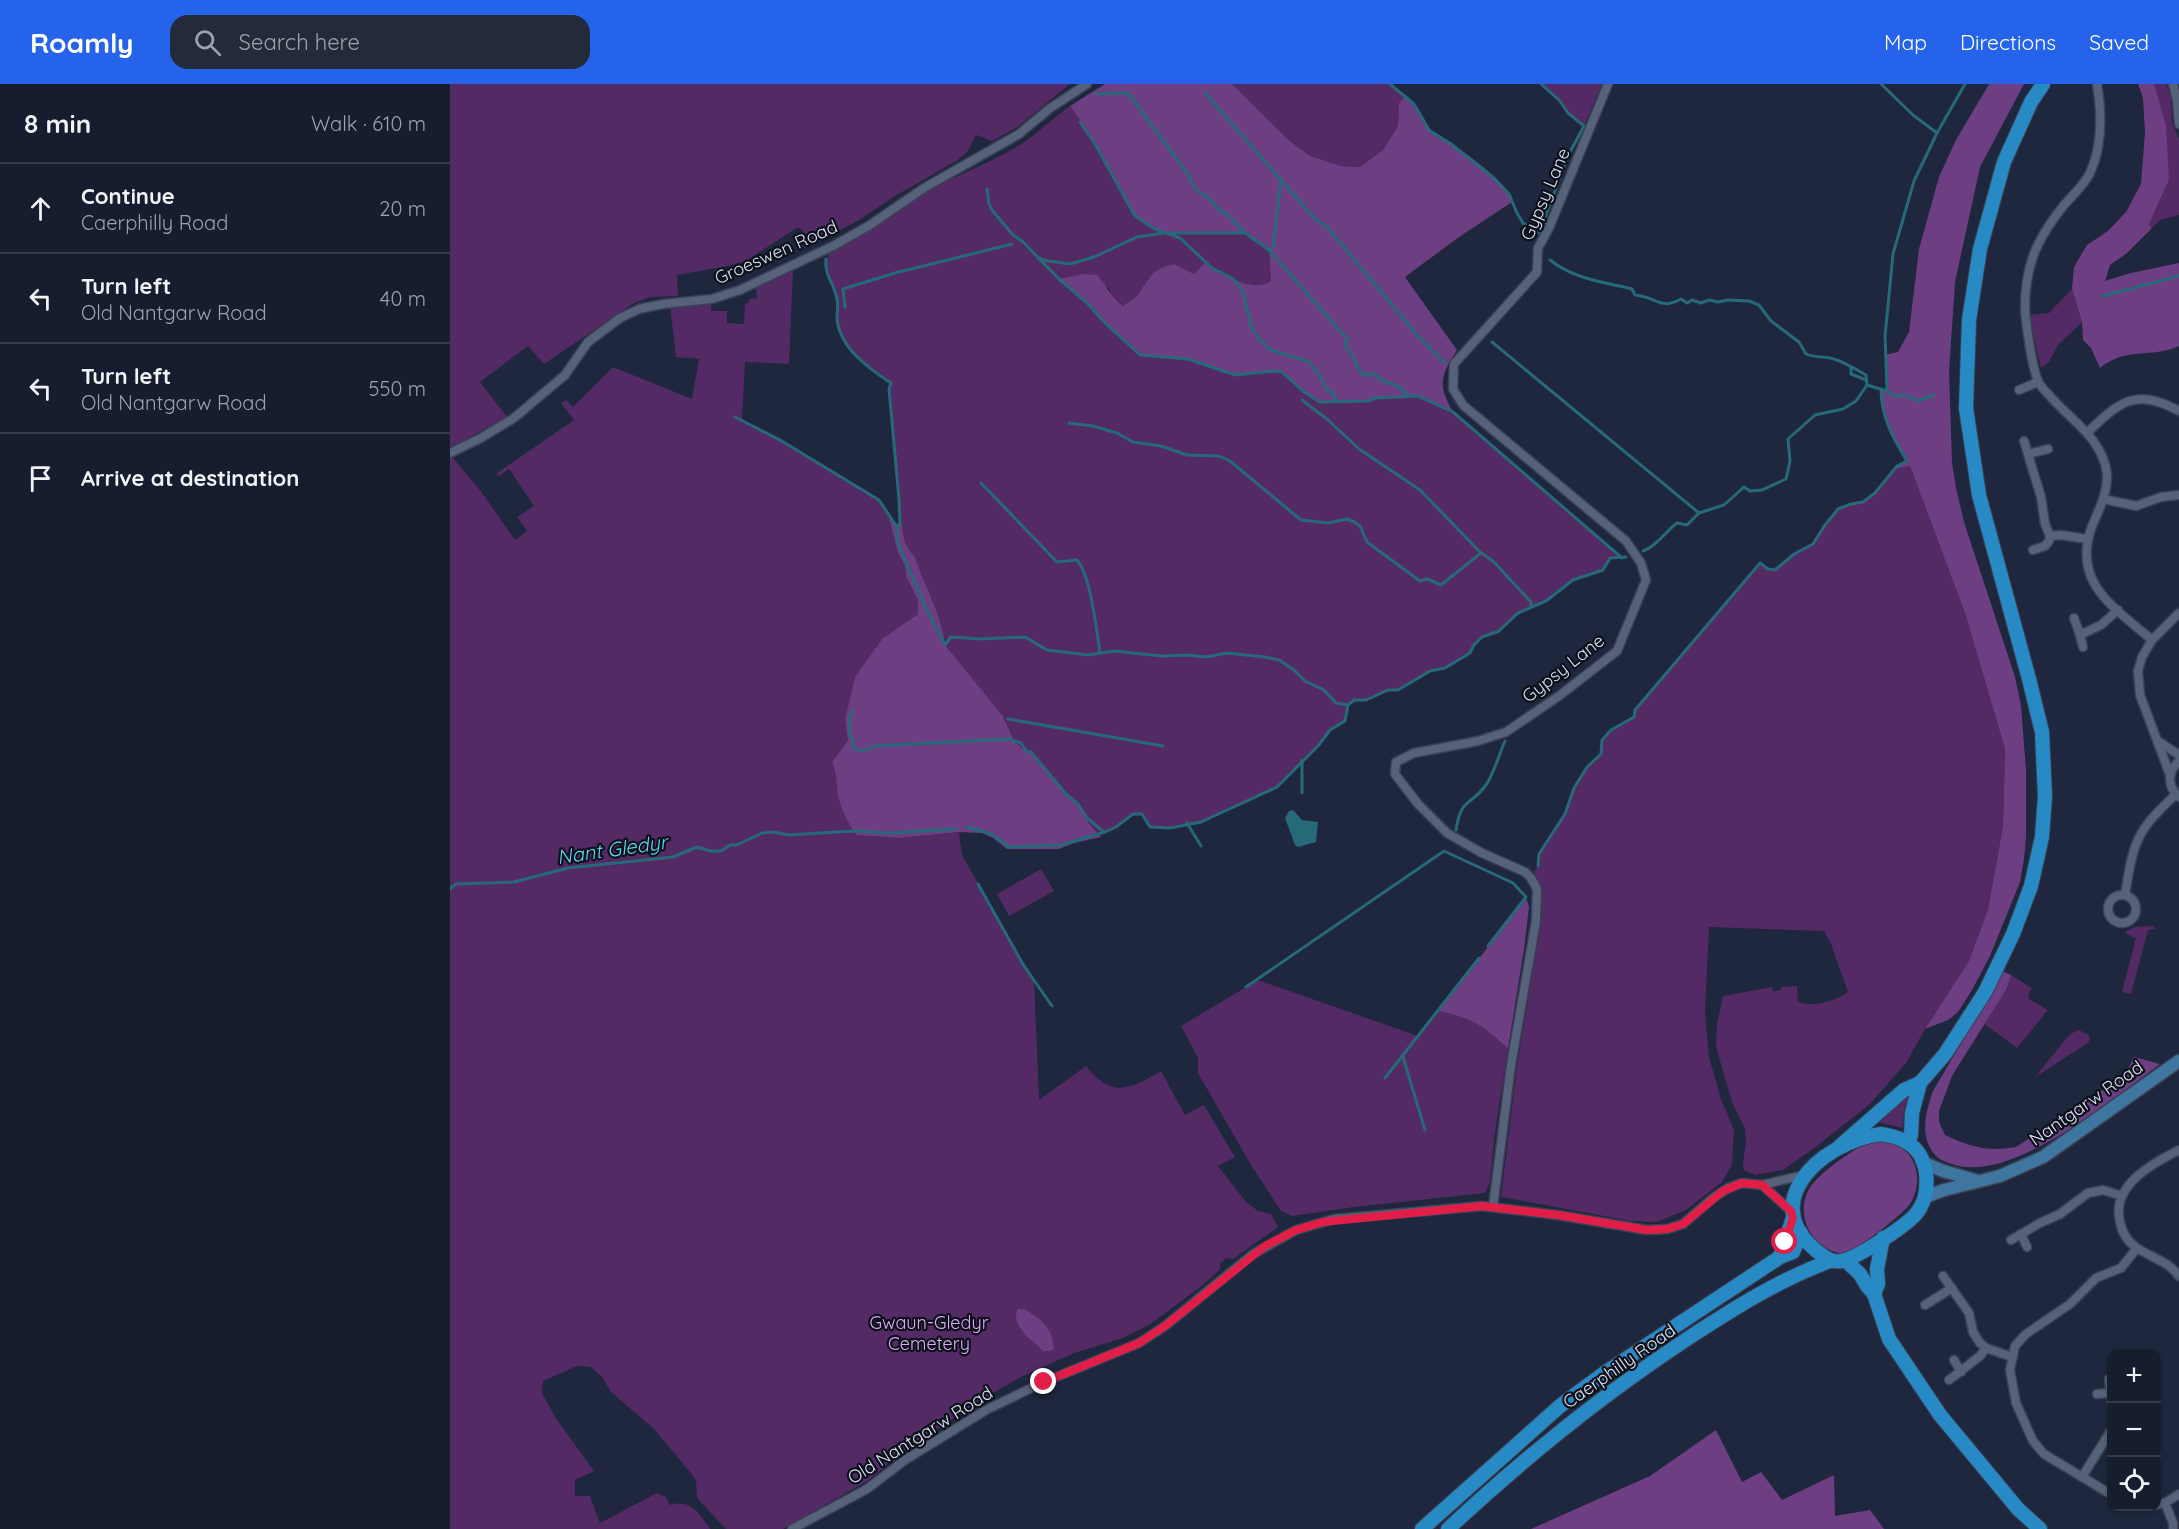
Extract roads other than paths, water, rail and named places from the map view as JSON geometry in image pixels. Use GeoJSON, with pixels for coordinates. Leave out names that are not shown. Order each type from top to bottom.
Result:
{"type":"FeatureCollection","features":[{"type":"Feature","properties":{"kind":"main road"},"geometry":{"type":"LineString","coordinates":[[1780,1257],[1792,1215],[1793,1195],[1805,1175],[1904,1090],[1920,1083],[1945,1054],[1990,982],[2013,934],[2031,886],[2042,837],[2045,796],[2042,732],[1979,495],[1966,408],[1970,320],[1980,249],[2004,162],[2031,102],[2043,84]]}},
{"type":"Feature","properties":{"kind":"main road","name":"Nantgarw Road"},"geometry":{"type":"LineString","coordinates":[[1925,1197],[1976,1180],[2000,1176],[2043,1157],[2179,1061]]}},
{"type":"Feature","properties":{"kind":"main road"},"geometry":{"type":"LineString","coordinates":[[1908,1143],[1911,1135],[1912,1113],[1920,1083]]}},
{"type":"Feature","properties":{"kind":"main road"},"geometry":{"type":"LineString","coordinates":[[1792,1215],[1811,1248],[1830,1261],[1845,1260],[1863,1252],[1915,1215],[1925,1197],[1927,1176],[1913,1146],[1900,1138],[1881,1134],[1863,1136],[1840,1146]]}},
{"type":"Feature","properties":{"kind":"main road","name":"Nantgarw Road"},"geometry":{"type":"LineString","coordinates":[[1922,1162],[1943,1171],[1976,1180]]}},
{"type":"Feature","properties":{"kind":"main road","name":"Caerphilly Road"},"geometry":{"type":"LineString","coordinates":[[1422,1529],[1560,1406],[1606,1372],[1780,1257],[1793,1252],[1801,1233]]}},
{"type":"Feature","properties":{"kind":"main road"},"geometry":{"type":"LineString","coordinates":[[1874,1294],[1878,1284],[1877,1269],[1882,1238]]}},
{"type":"Feature","properties":{"kind":"main road"},"geometry":{"type":"LineString","coordinates":[[1845,1260],[1860,1274],[1866,1286],[1874,1294],[1889,1339],[1940,1415],[2018,1509],[2040,1529]]}},
{"type":"Feature","properties":{"kind":"main road","name":"Caerphilly Road"},"geometry":{"type":"LineString","coordinates":[[1448,1529],[1541,1445],[1638,1371],[1752,1296],[1798,1273],[1830,1261]]}},
{"type":"Feature","properties":{"kind":"street","name":"Groeswen Road"},"geometry":{"type":"LineString","coordinates":[[450,453],[514,418],[566,375],[588,342],[620,318],[639,309],[712,299],[740,290],[833,246],[870,225],[924,188],[1019,134],[1049,109],[1087,84]]}},
{"type":"Feature","properties":{"kind":"street","name":"Gypsy Lane"},"geometry":{"type":"LineString","coordinates":[[1493,1207],[1511,1065],[1536,921],[1537,889],[1525,872],[1482,853],[1447,833],[1418,804],[1395,774],[1396,762],[1414,753],[1478,741],[1506,732],[1559,696],[1617,651],[1646,580],[1641,563],[1626,542],[1463,405],[1453,389],[1454,364],[1537,272],[1538,248],[1549,228],[1608,84]]}},
{"type":"Feature","properties":{"kind":"street"},"geometry":{"type":"LineString","coordinates":[[2097,84],[2101,123],[2100,141],[2094,162],[2086,179],[2047,227],[2038,242],[2027,279],[2025,312],[2038,382],[2087,433],[2097,446],[2105,464],[2107,475],[2103,499],[2087,539],[2086,563],[2091,580],[2118,610],[2152,640]]}},
{"type":"Feature","properties":{"kind":"street"},"geometry":{"type":"LineString","coordinates":[[2173,84],[2179,124]]}},
{"type":"Feature","properties":{"kind":"street"},"geometry":{"type":"LineString","coordinates":[[2019,390],[2038,382]]}},
{"type":"Feature","properties":{"kind":"street"},"geometry":{"type":"LineString","coordinates":[[2087,433],[2117,406],[2134,400],[2153,399],[2179,411]]}},
{"type":"Feature","properties":{"kind":"street"},"geometry":{"type":"LineString","coordinates":[[2024,441],[2041,497],[2044,524],[2050,536],[2045,546],[2033,550]]}},
{"type":"Feature","properties":{"kind":"street"},"geometry":{"type":"LineString","coordinates":[[2028,454],[2048,448]]}},
{"type":"Feature","properties":{"kind":"street"},"geometry":{"type":"LineString","coordinates":[[2103,499],[2136,506],[2161,496],[2179,495]]}},
{"type":"Feature","properties":{"kind":"street"},"geometry":{"type":"LineString","coordinates":[[2050,536],[2061,535],[2087,539]]}},
{"type":"Feature","properties":{"kind":"street"},"geometry":{"type":"LineString","coordinates":[[2080,635],[2101,625],[2118,610]]}},
{"type":"Feature","properties":{"kind":"street"},"geometry":{"type":"LineString","coordinates":[[2125,895],[2131,861],[2140,835],[2149,821],[2178,796],[2171,788],[2170,775],[2140,696],[2138,680],[2142,657],[2152,640],[2179,613]]}},
{"type":"Feature","properties":{"kind":"street"},"geometry":{"type":"LineString","coordinates":[[2074,618],[2083,647]]}},
{"type":"Feature","properties":{"kind":"street"},"geometry":{"type":"LineString","coordinates":[[2158,741],[2179,755]]}},
{"type":"Feature","properties":{"kind":"street"},"geometry":{"type":"LineString","coordinates":[[2170,775],[2179,761]]}},
{"type":"Feature","properties":{"kind":"street"},"geometry":{"type":"LineString","coordinates":[[2179,1150],[2131,1181],[2122,1196],[2117,1212],[2126,1238],[2137,1248],[2165,1262],[2179,1276]]}},
{"type":"Feature","properties":{"kind":"street","name":"Old Nantgarw Road"},"geometry":{"type":"LineString","coordinates":[[792,1529],[867,1489],[905,1460],[986,1410],[1044,1382],[1149,1337],[1253,1254],[1288,1234],[1309,1226],[1334,1219],[1452,1208],[1493,1207],[1659,1230],[1683,1224],[1728,1188],[1742,1183],[1762,1185],[1805,1175]]}},
{"type":"Feature","properties":{"kind":"street"},"geometry":{"type":"LineString","coordinates":[[1762,1185],[1792,1215]]}},
{"type":"Feature","properties":{"kind":"street"},"geometry":{"type":"LineString","coordinates":[[2011,1240],[2040,1222],[2060,1214],[2088,1193],[2103,1190],[2122,1196]]}},
{"type":"Feature","properties":{"kind":"street"},"geometry":{"type":"LineString","coordinates":[[2021,1234],[2027,1247]]}},
{"type":"Feature","properties":{"kind":"street"},"geometry":{"type":"LineString","coordinates":[[2107,1492],[2044,1454],[2034,1441],[2016,1403],[2010,1370],[2015,1346],[2026,1334],[2070,1304],[2096,1278],[2121,1268],[2137,1248]]}},
{"type":"Feature","properties":{"kind":"street"},"geometry":{"type":"LineString","coordinates":[[1943,1276],[1969,1313],[1973,1332],[1980,1343],[1986,1348],[2012,1357]]}},
{"type":"Feature","properties":{"kind":"street"},"geometry":{"type":"LineString","coordinates":[[1925,1305],[1952,1288]]}},
{"type":"Feature","properties":{"kind":"street"},"geometry":{"type":"LineString","coordinates":[[1949,1380],[1980,1356],[1986,1348]]}},
{"type":"Feature","properties":{"kind":"street"},"geometry":{"type":"LineString","coordinates":[[1954,1360],[1961,1372]]}},
{"type":"Feature","properties":{"kind":"street"},"geometry":{"type":"LineString","coordinates":[[2097,1394],[2107,1393]]}},
{"type":"Feature","properties":{"kind":"street"},"geometry":{"type":"LineString","coordinates":[[2082,1477],[2107,1437]]}},
{"type":"Feature","properties":{"kind":"street"},"geometry":{"type":"LineString","coordinates":[[2174,1529],[2173,1523],[2161,1504],[2179,1494]]}},
{"type":"Feature","properties":{"kind":"waterway"},"geometry":{"type":"LineString","coordinates":[[1390,84],[1414,104],[1429,130],[1451,144],[1495,179],[1509,194],[1523,223],[1539,233],[1569,154],[1584,126],[1568,113],[1560,101],[1541,84]]}},
{"type":"Feature","properties":{"kind":"waterway"},"geometry":{"type":"LineString","coordinates":[[1881,84],[1913,115],[1937,133]]}},
{"type":"Feature","properties":{"kind":"waterway"},"geometry":{"type":"LineString","coordinates":[[1887,390],[1885,336],[1893,254],[1914,181],[1937,133],[1965,84]]}},
{"type":"Feature","properties":{"kind":"waterway"},"geometry":{"type":"LineString","coordinates":[[1096,94],[1128,93],[1185,170],[1197,191],[1209,198],[1245,233],[1269,250],[1348,340],[1345,346],[1363,375],[1374,374],[1381,380],[1396,385],[1408,395]]}},
{"type":"Feature","properties":{"kind":"waterway"},"geometry":{"type":"LineString","coordinates":[[1205,93],[1315,219],[1327,227],[1417,335],[1445,363]]}},
{"type":"Feature","properties":{"kind":"waterway"},"geometry":{"type":"LineString","coordinates":[[1080,122],[1095,144],[1135,216],[1155,229],[1180,238],[1212,268],[1232,278],[1240,286],[1251,327],[1260,340],[1271,350],[1309,362],[1337,401]]}},
{"type":"Feature","properties":{"kind":"waterway"},"geometry":{"type":"LineString","coordinates":[[1270,250],[1273,248],[1281,179]]}},
{"type":"Feature","properties":{"kind":"waterway"},"geometry":{"type":"LineString","coordinates":[[987,189],[992,210],[1012,234],[1140,355],[1188,359],[1235,375],[1282,372],[1304,392],[1320,402],[1368,401],[1375,398],[1418,396],[1453,412],[1622,558]]}},
{"type":"Feature","properties":{"kind":"waterway"},"geometry":{"type":"LineString","coordinates":[[1038,258],[1070,264],[1094,257],[1137,237],[1164,233]]}},
{"type":"Feature","properties":{"kind":"waterway"},"geometry":{"type":"LineString","coordinates":[[1170,233],[1245,233]]}},
{"type":"Feature","properties":{"kind":"waterway"},"geometry":{"type":"LineString","coordinates":[[845,307],[843,289],[895,273],[1012,244]]}},
{"type":"Feature","properties":{"kind":"waterway"},"geometry":{"type":"LineString","coordinates":[[826,259],[827,273],[837,298],[837,319],[843,339],[856,356],[891,383],[889,389],[900,523],[897,527],[897,541],[925,606],[945,645],[951,637],[981,639],[1025,637],[1047,650],[1088,655],[1114,651],[1162,656],[1206,657],[1227,653],[1265,657],[1279,660],[1305,681],[1324,690],[1336,703],[1348,705]]}},
{"type":"Feature","properties":{"kind":"waterway"},"geometry":{"type":"LineString","coordinates":[[1550,260],[1579,276],[1632,289],[1635,295],[1662,303],[1668,304],[1681,299],[1687,303],[1692,300],[1701,303],[1709,300],[1749,301],[1759,305],[1771,321],[1799,342],[1806,354],[1831,358],[1846,364],[1866,375],[1867,385]]}},
{"type":"Feature","properties":{"kind":"waterway","name":"Nant Gledyr"},"geometry":{"type":"LineString","coordinates":[[2103,296],[2179,276]]}},
{"type":"Feature","properties":{"kind":"waterway"},"geometry":{"type":"LineString","coordinates":[[1492,342],[1699,513]]}},
{"type":"Feature","properties":{"kind":"waterway"},"geometry":{"type":"LineString","coordinates":[[1851,368],[1851,374],[1866,380]]}},
{"type":"Feature","properties":{"kind":"waterway","name":"Nant Gledyr"},"geometry":{"type":"LineString","coordinates":[[1643,551],[1657,542],[1677,523],[1687,525],[1699,513],[1724,505],[1744,487],[1750,491],[1762,490],[1786,479],[1790,461],[1788,439],[1815,415],[1843,409],[1856,401],[1867,385],[1887,391],[1894,396],[1905,395],[1917,401],[1934,395]]}},
{"type":"Feature","properties":{"kind":"waterway"},"geometry":{"type":"LineString","coordinates":[[1538,866],[1539,854],[1565,814],[1574,788],[1587,767],[1601,754],[1602,740],[1611,730],[1634,717],[1635,710],[1760,563],[1768,569],[1775,570],[1794,554],[1813,544],[1838,509],[1863,502],[1875,493],[1897,466],[1907,461],[1886,418],[1881,389]]}},
{"type":"Feature","properties":{"kind":"waterway"},"geometry":{"type":"LineString","coordinates":[[1302,400],[1359,449],[1420,490],[1481,553],[1493,561],[1531,602],[1531,606]]}},
{"type":"Feature","properties":{"kind":"waterway"},"geometry":{"type":"LineString","coordinates":[[735,417],[780,440],[879,500],[897,527]]}},
{"type":"Feature","properties":{"kind":"waterway"},"geometry":{"type":"LineString","coordinates":[[1069,423],[1093,426],[1117,433],[1133,442],[1161,446],[1187,455],[1219,456],[1230,461],[1301,520],[1328,523],[1347,519],[1354,522],[1360,526],[1367,542],[1420,581],[1427,579],[1441,585],[1481,553]]}},
{"type":"Feature","properties":{"kind":"waterway"},"geometry":{"type":"LineString","coordinates":[[981,483],[1057,562],[1077,560],[1086,578],[1100,652]]}},
{"type":"Feature","properties":{"kind":"waterway","name":"Nant Gledyr"},"geometry":{"type":"LineString","coordinates":[[967,827],[992,834],[1009,847],[1062,845],[1105,832],[1133,814],[1142,814],[1150,827],[1170,828],[1201,822],[1277,787],[1318,746],[1330,730],[1345,721],[1348,705],[1354,700],[1366,700],[1388,690],[1398,690],[1430,671],[1445,668],[1470,653],[1482,637],[1499,631],[1518,613],[1546,601],[1573,580],[1603,570],[1610,558],[1626,557]]}},
{"type":"Feature","properties":{"kind":"waterway"},"geometry":{"type":"LineString","coordinates":[[853,711],[850,718],[850,736],[853,739],[853,748],[859,750],[866,750],[874,746],[1009,739],[1021,743],[1066,794],[1078,804],[1087,818],[1104,832]]}},
{"type":"Feature","properties":{"kind":"waterway"},"geometry":{"type":"LineString","coordinates":[[1008,719],[1163,746]]}},
{"type":"Feature","properties":{"kind":"waterway"},"geometry":{"type":"LineString","coordinates":[[1456,830],[1463,807],[1486,785],[1505,741]]}},
{"type":"Feature","properties":{"kind":"waterway"},"geometry":{"type":"LineString","coordinates":[[1302,760],[1302,793]]}},
{"type":"Feature","properties":{"kind":"waterway"},"geometry":{"type":"LineString","coordinates":[[1187,823],[1201,846]]}},
{"type":"Feature","properties":{"kind":"waterway","name":"Nant Gledyr"},"geometry":{"type":"LineString","coordinates":[[450,889],[456,884],[514,882],[568,868],[673,857],[697,847],[710,851],[721,851],[730,845],[737,845],[762,833],[774,832],[788,835],[854,831],[890,833],[956,829]]}},
{"type":"Feature","properties":{"kind":"waterway"},"geometry":{"type":"LineString","coordinates":[[1246,987],[1444,851],[1513,883],[1526,897],[1488,946]]}},
{"type":"Feature","properties":{"kind":"waterway"},"geometry":{"type":"LineString","coordinates":[[978,884],[1024,966],[1052,1006]]}},
{"type":"Feature","properties":{"kind":"waterway"},"geometry":{"type":"LineString","coordinates":[[1385,1078],[1479,958]]}},
{"type":"Feature","properties":{"kind":"waterway"},"geometry":{"type":"LineString","coordinates":[[1403,1057],[1425,1130]]}},
{"type":"Feature","properties":{"kind":"park label","name":"Gwaun-Gledyr Cemetery"},"geometry":{"type":"Point","coordinates":[929,1332]}}]}
